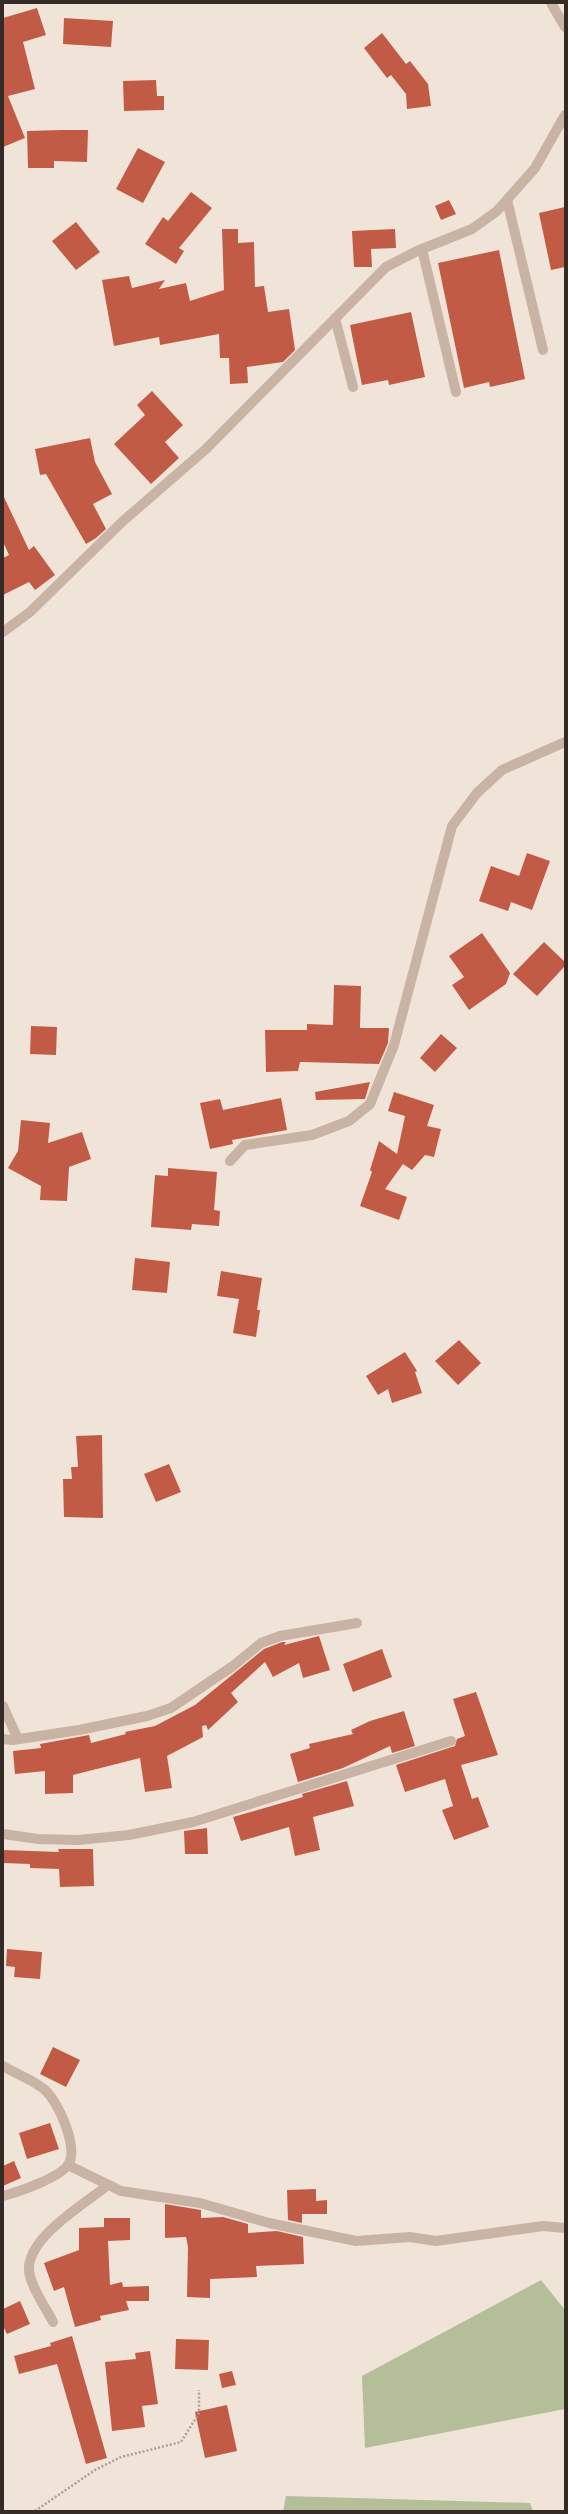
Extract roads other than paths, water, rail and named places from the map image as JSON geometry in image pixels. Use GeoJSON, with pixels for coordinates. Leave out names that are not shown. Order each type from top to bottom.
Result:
{"type":"FeatureCollection","features":[{"type":"Feature","properties":{"kind":"street"},"geometry":{"type":"LineString","coordinates":[[551,3],[565,27]]}},
{"type":"Feature","properties":{"kind":"street"},"geometry":{"type":"LineString","coordinates":[[3,632],[30,612],[122,522],[206,449],[386,267],[422,249],[472,230],[497,211],[535,168],[565,115]]}},
{"type":"Feature","properties":{"kind":"street"},"geometry":{"type":"LineString","coordinates":[[507,200],[543,350]]}},
{"type":"Feature","properties":{"kind":"street"},"geometry":{"type":"LineString","coordinates":[[422,249],[456,392]]}},
{"type":"Feature","properties":{"kind":"street"},"geometry":{"type":"LineString","coordinates":[[335,318],[353,387]]}},
{"type":"Feature","properties":{"kind":"street"},"geometry":{"type":"LineString","coordinates":[[230,1161],[245,1145],[312,1135],[348,1121],[370,1104],[394,1045],[452,826],[477,793],[502,770],[565,742]]}},
{"type":"Feature","properties":{"kind":"street"},"geometry":{"type":"LineString","coordinates":[[3,1739],[18,1739],[79,1730],[147,1716],[171,1708],[234,1666],[261,1643],[280,1636],[357,1623]]}},
{"type":"Feature","properties":{"kind":"street"},"geometry":{"type":"LineString","coordinates":[[3,1706],[18,1739]]}},
{"type":"Feature","properties":{"kind":"street"},"geometry":{"type":"LineString","coordinates":[[3,1834],[38,1839],[78,1840],[129,1834],[193,1822],[451,1741]]}},
{"type":"Feature","properties":{"kind":"street"},"geometry":{"type":"LineString","coordinates":[[3,2066],[44,2089],[52,2098],[66,2126],[73,2153],[68,2166],[52,2176],[3,2196]]}},
{"type":"Feature","properties":{"kind":"street"},"geometry":{"type":"LineString","coordinates":[[68,2166],[121,2191],[200,2202],[269,2223],[356,2241],[410,2237],[436,2241],[543,2226],[565,2228]]}},
{"type":"Feature","properties":{"kind":"street"},"geometry":{"type":"LineString","coordinates":[[54,2322],[29,2275],[30,2260],[36,2245],[47,2234],[108,2185]]}}]}
